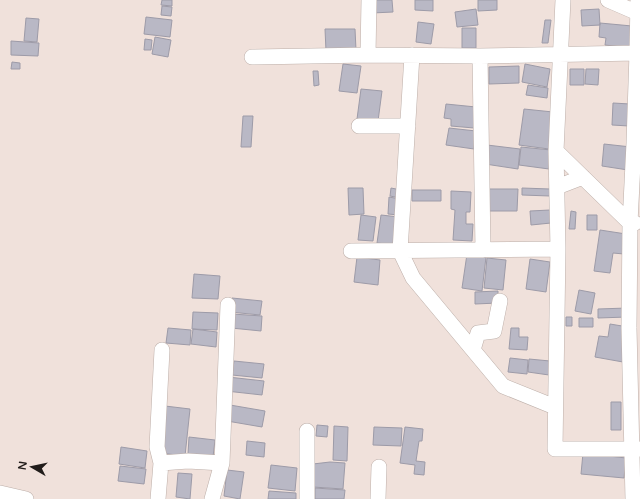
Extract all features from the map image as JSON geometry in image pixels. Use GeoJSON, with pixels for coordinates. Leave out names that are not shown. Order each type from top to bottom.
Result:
{"type":"FeatureCollection","features":[{"type":"Feature","properties":{"kind":"street"},"geometry":{"type":"LineString","coordinates":[[368,55],[369,0]]}},
{"type":"Feature","properties":{"kind":"street"},"geometry":{"type":"LineString","coordinates":[[564,0],[556,151],[558,249],[555,449],[636,449]]}},
{"type":"Feature","properties":{"kind":"street"},"geometry":{"type":"LineString","coordinates":[[608,0],[638,6],[635,222],[636,449],[633,499]]}},
{"type":"Feature","properties":{"kind":"street"},"geometry":{"type":"LineString","coordinates":[[252,57],[368,55],[480,56],[638,53]]}},
{"type":"Feature","properties":{"kind":"street"},"geometry":{"type":"LineString","coordinates":[[412,55],[400,251],[413,278],[503,386],[555,407]]}},
{"type":"Feature","properties":{"kind":"street"},"geometry":{"type":"LineString","coordinates":[[480,56],[483,250]]}},
{"type":"Feature","properties":{"kind":"street"},"geometry":{"type":"LineString","coordinates":[[359,126],[408,126]]}},
{"type":"Feature","properties":{"kind":"street"},"geometry":{"type":"LineString","coordinates":[[556,151],[582,177],[635,222]]}},
{"type":"Feature","properties":{"kind":"street"},"geometry":{"type":"LineString","coordinates":[[557,187],[582,177]]}},
{"type":"Feature","properties":{"kind":"street"},"geometry":{"type":"LineString","coordinates":[[351,251],[558,249]]}},
{"type":"Feature","properties":{"kind":"street"},"geometry":{"type":"LineString","coordinates":[[473,350],[478,333],[494,331],[500,301]]}},
{"type":"Feature","properties":{"kind":"street"},"geometry":{"type":"LineString","coordinates":[[212,499],[222,462],[228,305]]}},
{"type":"Feature","properties":{"kind":"street"},"geometry":{"type":"LineString","coordinates":[[158,499],[161,463],[157,446],[162,350]]}},
{"type":"Feature","properties":{"kind":"street"},"geometry":{"type":"LineString","coordinates":[[307,431],[307,499]]}},
{"type":"Feature","properties":{"kind":"street"},"geometry":{"type":"LineString","coordinates":[[161,463],[188,461],[222,462]]}},
{"type":"Feature","properties":{"kind":"street"},"geometry":{"type":"LineString","coordinates":[[378,499],[379,467]]}},
{"type":"Feature","properties":{"kind":"street"},"geometry":{"type":"LineString","coordinates":[[0,493],[26,499]]}},
{"type":"Feature","properties":{"kind":"building"},"geometry":{"type":"Polygon","coordinates":[[[162,0],[172,0],[172,6],[161,5],[162,0]]]}},
{"type":"Feature","properties":{"kind":"building"},"geometry":{"type":"Polygon","coordinates":[[[371,0],[392,0],[393,12],[372,13],[371,0]]]}},
{"type":"Feature","properties":{"kind":"building"},"geometry":{"type":"Polygon","coordinates":[[[415,0],[433,0],[433,11],[415,10],[415,0]]]}},
{"type":"Feature","properties":{"kind":"building"},"geometry":{"type":"Polygon","coordinates":[[[478,0],[497,0],[497,10],[478,11],[478,0]]]}},
{"type":"Feature","properties":{"kind":"building"},"geometry":{"type":"Polygon","coordinates":[[[162,6],[172,7],[171,16],[161,15],[162,6]]]}},
{"type":"Feature","properties":{"kind":"building"},"geometry":{"type":"Polygon","coordinates":[[[476,9],[478,25],[457,27],[455,12],[476,9]]]}},
{"type":"Feature","properties":{"kind":"building"},"geometry":{"type":"Polygon","coordinates":[[[599,9],[600,25],[582,26],[581,10],[599,9]]]}},
{"type":"Feature","properties":{"kind":"building"},"geometry":{"type":"Polygon","coordinates":[[[146,17],[172,20],[170,37],[144,34],[146,17]]]}},
{"type":"Feature","properties":{"kind":"building"},"geometry":{"type":"Polygon","coordinates":[[[26,18],[39,19],[37,42],[24,41],[26,18]]]}},
{"type":"Feature","properties":{"kind":"building"},"geometry":{"type":"Polygon","coordinates":[[[545,20],[551,20],[548,43],[542,43],[545,20]]]}},
{"type":"Feature","properties":{"kind":"building"},"geometry":{"type":"Polygon","coordinates":[[[418,22],[434,24],[431,44],[416,42],[418,22]]]}},
{"type":"Feature","properties":{"kind":"building"},"geometry":{"type":"Polygon","coordinates":[[[600,23],[632,26],[630,48],[605,45],[606,38],[599,37],[600,23]]]}},
{"type":"Feature","properties":{"kind":"building"},"geometry":{"type":"Polygon","coordinates":[[[462,28],[476,28],[476,48],[462,48],[462,28]]]}},
{"type":"Feature","properties":{"kind":"building"},"geometry":{"type":"Polygon","coordinates":[[[325,29],[355,29],[356,50],[326,51],[325,29]]]}},
{"type":"Feature","properties":{"kind":"building"},"geometry":{"type":"Polygon","coordinates":[[[155,37],[171,40],[168,57],[152,54],[155,37]]]}},
{"type":"Feature","properties":{"kind":"building"},"geometry":{"type":"Polygon","coordinates":[[[145,39],[152,40],[151,50],[144,50],[145,39]]]}},
{"type":"Feature","properties":{"kind":"building"},"geometry":{"type":"Polygon","coordinates":[[[11,41],[39,43],[38,56],[11,55],[11,41]]]}},
{"type":"Feature","properties":{"kind":"building"},"geometry":{"type":"Polygon","coordinates":[[[12,62],[20,63],[20,69],[11,69],[12,62]]]}},
{"type":"Feature","properties":{"kind":"building"},"geometry":{"type":"Polygon","coordinates":[[[343,64],[361,66],[357,93],[339,91],[343,64]]]}},
{"type":"Feature","properties":{"kind":"building"},"geometry":{"type":"Polygon","coordinates":[[[525,64],[550,69],[547,87],[522,82],[525,64]]]}},
{"type":"Feature","properties":{"kind":"building"},"geometry":{"type":"Polygon","coordinates":[[[519,66],[519,83],[489,84],[489,67],[519,66]]]}},
{"type":"Feature","properties":{"kind":"building"},"geometry":{"type":"Polygon","coordinates":[[[570,69],[584,69],[584,85],[570,85],[570,69]]]}},
{"type":"Feature","properties":{"kind":"building"},"geometry":{"type":"Polygon","coordinates":[[[586,69],[599,69],[598,85],[585,84],[586,69]]]}},
{"type":"Feature","properties":{"kind":"building"},"geometry":{"type":"Polygon","coordinates":[[[313,71],[318,71],[319,85],[314,86],[313,71]]]}},
{"type":"Feature","properties":{"kind":"building"},"geometry":{"type":"Polygon","coordinates":[[[528,85],[548,88],[547,98],[526,95],[528,85]]]}},
{"type":"Feature","properties":{"kind":"building"},"geometry":{"type":"Polygon","coordinates":[[[361,89],[382,91],[378,121],[357,119],[361,89]]]}},
{"type":"Feature","properties":{"kind":"building"},"geometry":{"type":"Polygon","coordinates":[[[613,103],[630,104],[629,126],[612,125],[613,103]]]}},
{"type":"Feature","properties":{"kind":"building"},"geometry":{"type":"Polygon","coordinates":[[[446,104],[476,107],[474,128],[451,126],[451,119],[444,118],[446,104]]]}},
{"type":"Feature","properties":{"kind":"building"},"geometry":{"type":"Polygon","coordinates":[[[524,109],[553,112],[549,149],[519,145],[524,109]]]}},
{"type":"Feature","properties":{"kind":"building"},"geometry":{"type":"Polygon","coordinates":[[[243,116],[253,116],[251,147],[241,147],[243,116]]]}},
{"type":"Feature","properties":{"kind":"building"},"geometry":{"type":"Polygon","coordinates":[[[449,128],[476,131],[474,149],[446,145],[449,128]]]}},
{"type":"Feature","properties":{"kind":"building"},"geometry":{"type":"Polygon","coordinates":[[[604,144],[631,147],[628,170],[602,166],[604,144]]]}},
{"type":"Feature","properties":{"kind":"building"},"geometry":{"type":"Polygon","coordinates":[[[487,145],[520,149],[518,169],[485,164],[487,145]]]}},
{"type":"Feature","properties":{"kind":"building"},"geometry":{"type":"Polygon","coordinates":[[[521,147],[551,150],[549,169],[519,165],[521,147]]]}},
{"type":"Feature","properties":{"kind":"building"},"geometry":{"type":"Polygon","coordinates":[[[348,188],[363,188],[364,214],[349,215],[348,188]]]}},
{"type":"Feature","properties":{"kind":"building"},"geometry":{"type":"Polygon","coordinates":[[[391,188],[401,190],[400,198],[390,196],[391,188]]]}},
{"type":"Feature","properties":{"kind":"building"},"geometry":{"type":"Polygon","coordinates":[[[522,188],[550,189],[550,196],[522,195],[522,188]]]}},
{"type":"Feature","properties":{"kind":"building"},"geometry":{"type":"Polygon","coordinates":[[[488,189],[518,189],[517,211],[488,211],[488,189]]]}},
{"type":"Feature","properties":{"kind":"building"},"geometry":{"type":"Polygon","coordinates":[[[412,190],[441,190],[441,201],[412,201],[412,190]]]}},
{"type":"Feature","properties":{"kind":"building"},"geometry":{"type":"Polygon","coordinates":[[[451,191],[471,192],[470,212],[466,212],[466,224],[473,224],[472,241],[453,240],[455,210],[451,209],[451,191]]]}},
{"type":"Feature","properties":{"kind":"building"},"geometry":{"type":"Polygon","coordinates":[[[389,197],[400,199],[399,215],[388,214],[389,197]]]}},
{"type":"Feature","properties":{"kind":"building"},"geometry":{"type":"Polygon","coordinates":[[[550,210],[551,223],[531,225],[530,211],[550,210]]]}},
{"type":"Feature","properties":{"kind":"building"},"geometry":{"type":"Polygon","coordinates":[[[571,211],[576,212],[575,229],[569,229],[571,211]]]}},
{"type":"Feature","properties":{"kind":"building"},"geometry":{"type":"Polygon","coordinates":[[[361,215],[376,217],[373,241],[358,240],[361,215]]]}},
{"type":"Feature","properties":{"kind":"building"},"geometry":{"type":"Polygon","coordinates":[[[381,215],[399,217],[396,245],[377,243],[381,215]]]}},
{"type":"Feature","properties":{"kind":"building"},"geometry":{"type":"Polygon","coordinates":[[[587,215],[597,215],[597,230],[587,230],[587,215]]]}},
{"type":"Feature","properties":{"kind":"building"},"geometry":{"type":"Polygon","coordinates":[[[600,230],[626,234],[624,254],[613,253],[610,273],[594,271],[600,230]]]}},
{"type":"Feature","properties":{"kind":"building"},"geometry":{"type":"Polygon","coordinates":[[[467,254],[486,257],[482,291],[462,288],[467,254]]]}},
{"type":"Feature","properties":{"kind":"building"},"geometry":{"type":"Polygon","coordinates":[[[357,257],[380,260],[378,285],[354,282],[357,257]]]}},
{"type":"Feature","properties":{"kind":"building"},"geometry":{"type":"Polygon","coordinates":[[[487,258],[506,260],[503,290],[484,288],[487,258]]]}},
{"type":"Feature","properties":{"kind":"building"},"geometry":{"type":"Polygon","coordinates":[[[530,259],[550,262],[546,292],[526,289],[530,259]]]}},
{"type":"Feature","properties":{"kind":"building"},"geometry":{"type":"Polygon","coordinates":[[[194,274],[220,276],[218,299],[192,298],[194,274]]]}},
{"type":"Feature","properties":{"kind":"building"},"geometry":{"type":"Polygon","coordinates":[[[579,290],[595,293],[591,314],[575,311],[579,290]]]}},
{"type":"Feature","properties":{"kind":"building"},"geometry":{"type":"Polygon","coordinates":[[[498,291],[498,303],[475,304],[475,292],[498,291]]]}},
{"type":"Feature","properties":{"kind":"building"},"geometry":{"type":"Polygon","coordinates":[[[232,298],[262,301],[260,315],[230,312],[232,298]]]}},
{"type":"Feature","properties":{"kind":"building"},"geometry":{"type":"Polygon","coordinates":[[[627,308],[627,317],[598,318],[598,309],[627,308]]]}},
{"type":"Feature","properties":{"kind":"building"},"geometry":{"type":"Polygon","coordinates":[[[193,312],[218,313],[217,330],[192,329],[193,312]]]}},
{"type":"Feature","properties":{"kind":"building"},"geometry":{"type":"Polygon","coordinates":[[[232,314],[262,316],[261,331],[231,328],[232,314]]]}},
{"type":"Feature","properties":{"kind":"building"},"geometry":{"type":"Polygon","coordinates":[[[566,317],[572,317],[572,326],[566,326],[566,317]]]}},
{"type":"Feature","properties":{"kind":"building"},"geometry":{"type":"Polygon","coordinates":[[[579,318],[593,318],[593,327],[579,327],[579,318]]]}},
{"type":"Feature","properties":{"kind":"building"},"geometry":{"type":"Polygon","coordinates":[[[610,324],[628,327],[623,362],[595,357],[599,336],[608,337],[610,324]]]}},
{"type":"Feature","properties":{"kind":"building"},"geometry":{"type":"Polygon","coordinates":[[[168,328],[191,330],[190,345],[166,343],[168,328]]]}},
{"type":"Feature","properties":{"kind":"building"},"geometry":{"type":"Polygon","coordinates":[[[511,328],[519,328],[519,337],[528,337],[527,350],[509,349],[511,328]]]}},
{"type":"Feature","properties":{"kind":"building"},"geometry":{"type":"Polygon","coordinates":[[[193,329],[217,332],[216,347],[191,344],[193,329]]]}},
{"type":"Feature","properties":{"kind":"building"},"geometry":{"type":"Polygon","coordinates":[[[510,358],[528,360],[527,374],[508,372],[510,358]]]}},
{"type":"Feature","properties":{"kind":"building"},"geometry":{"type":"Polygon","coordinates":[[[529,359],[550,361],[549,375],[528,372],[529,359]]]}},
{"type":"Feature","properties":{"kind":"building"},"geometry":{"type":"Polygon","coordinates":[[[234,361],[264,364],[262,378],[232,375],[234,361]]]}},
{"type":"Feature","properties":{"kind":"building"},"geometry":{"type":"Polygon","coordinates":[[[228,377],[264,381],[262,395],[226,391],[228,377]]]}},
{"type":"Feature","properties":{"kind":"building"},"geometry":{"type":"Polygon","coordinates":[[[611,402],[621,402],[621,430],[611,430],[611,402]]]}},
{"type":"Feature","properties":{"kind":"building"},"geometry":{"type":"Polygon","coordinates":[[[230,405],[265,411],[262,427],[227,421],[230,405]]]}},
{"type":"Feature","properties":{"kind":"building"},"geometry":{"type":"Polygon","coordinates":[[[165,406],[190,409],[185,456],[160,453],[165,406]]]}},
{"type":"Feature","properties":{"kind":"building"},"geometry":{"type":"Polygon","coordinates":[[[317,425],[328,426],[327,437],[316,436],[317,425]]]}},
{"type":"Feature","properties":{"kind":"building"},"geometry":{"type":"Polygon","coordinates":[[[334,426],[348,427],[347,461],[333,460],[334,426]]]}},
{"type":"Feature","properties":{"kind":"building"},"geometry":{"type":"Polygon","coordinates":[[[374,427],[402,428],[401,446],[373,445],[374,427]]]}},
{"type":"Feature","properties":{"kind":"building"},"geometry":{"type":"Polygon","coordinates":[[[405,427],[423,429],[422,441],[419,441],[416,461],[425,462],[424,475],[414,474],[415,465],[400,463],[405,427]]]}},
{"type":"Feature","properties":{"kind":"building"},"geometry":{"type":"Polygon","coordinates":[[[189,437],[215,440],[213,457],[188,454],[189,437]]]}},
{"type":"Feature","properties":{"kind":"building"},"geometry":{"type":"Polygon","coordinates":[[[247,441],[265,443],[264,457],[246,455],[247,441]]]}},
{"type":"Feature","properties":{"kind":"building"},"geometry":{"type":"Polygon","coordinates":[[[121,447],[147,451],[145,468],[119,464],[121,447]]]}},
{"type":"Feature","properties":{"kind":"building"},"geometry":{"type":"Polygon","coordinates":[[[583,453],[626,458],[624,478],[581,474],[583,453]]]}},
{"type":"Feature","properties":{"kind":"building"},"geometry":{"type":"Polygon","coordinates":[[[330,462],[345,463],[343,489],[313,487],[313,464],[330,462]]]}},
{"type":"Feature","properties":{"kind":"building"},"geometry":{"type":"Polygon","coordinates":[[[271,465],[297,468],[295,491],[268,488],[271,465]]]}},
{"type":"Feature","properties":{"kind":"building"},"geometry":{"type":"Polygon","coordinates":[[[120,466],[146,469],[144,484],[118,481],[120,466]]]}},
{"type":"Feature","properties":{"kind":"building"},"geometry":{"type":"Polygon","coordinates":[[[227,470],[244,472],[240,499],[224,496],[227,470]]]}},
{"type":"Feature","properties":{"kind":"building"},"geometry":{"type":"Polygon","coordinates":[[[178,473],[192,474],[190,499],[176,497],[178,473]]]}},
{"type":"Feature","properties":{"kind":"building"},"geometry":{"type":"Polygon","coordinates":[[[315,488],[345,490],[344,499],[315,499],[315,488]]]}},
{"type":"Feature","properties":{"kind":"building"},"geometry":{"type":"Polygon","coordinates":[[[269,491],[296,493],[296,499],[268,499],[269,491]]]}}]}
